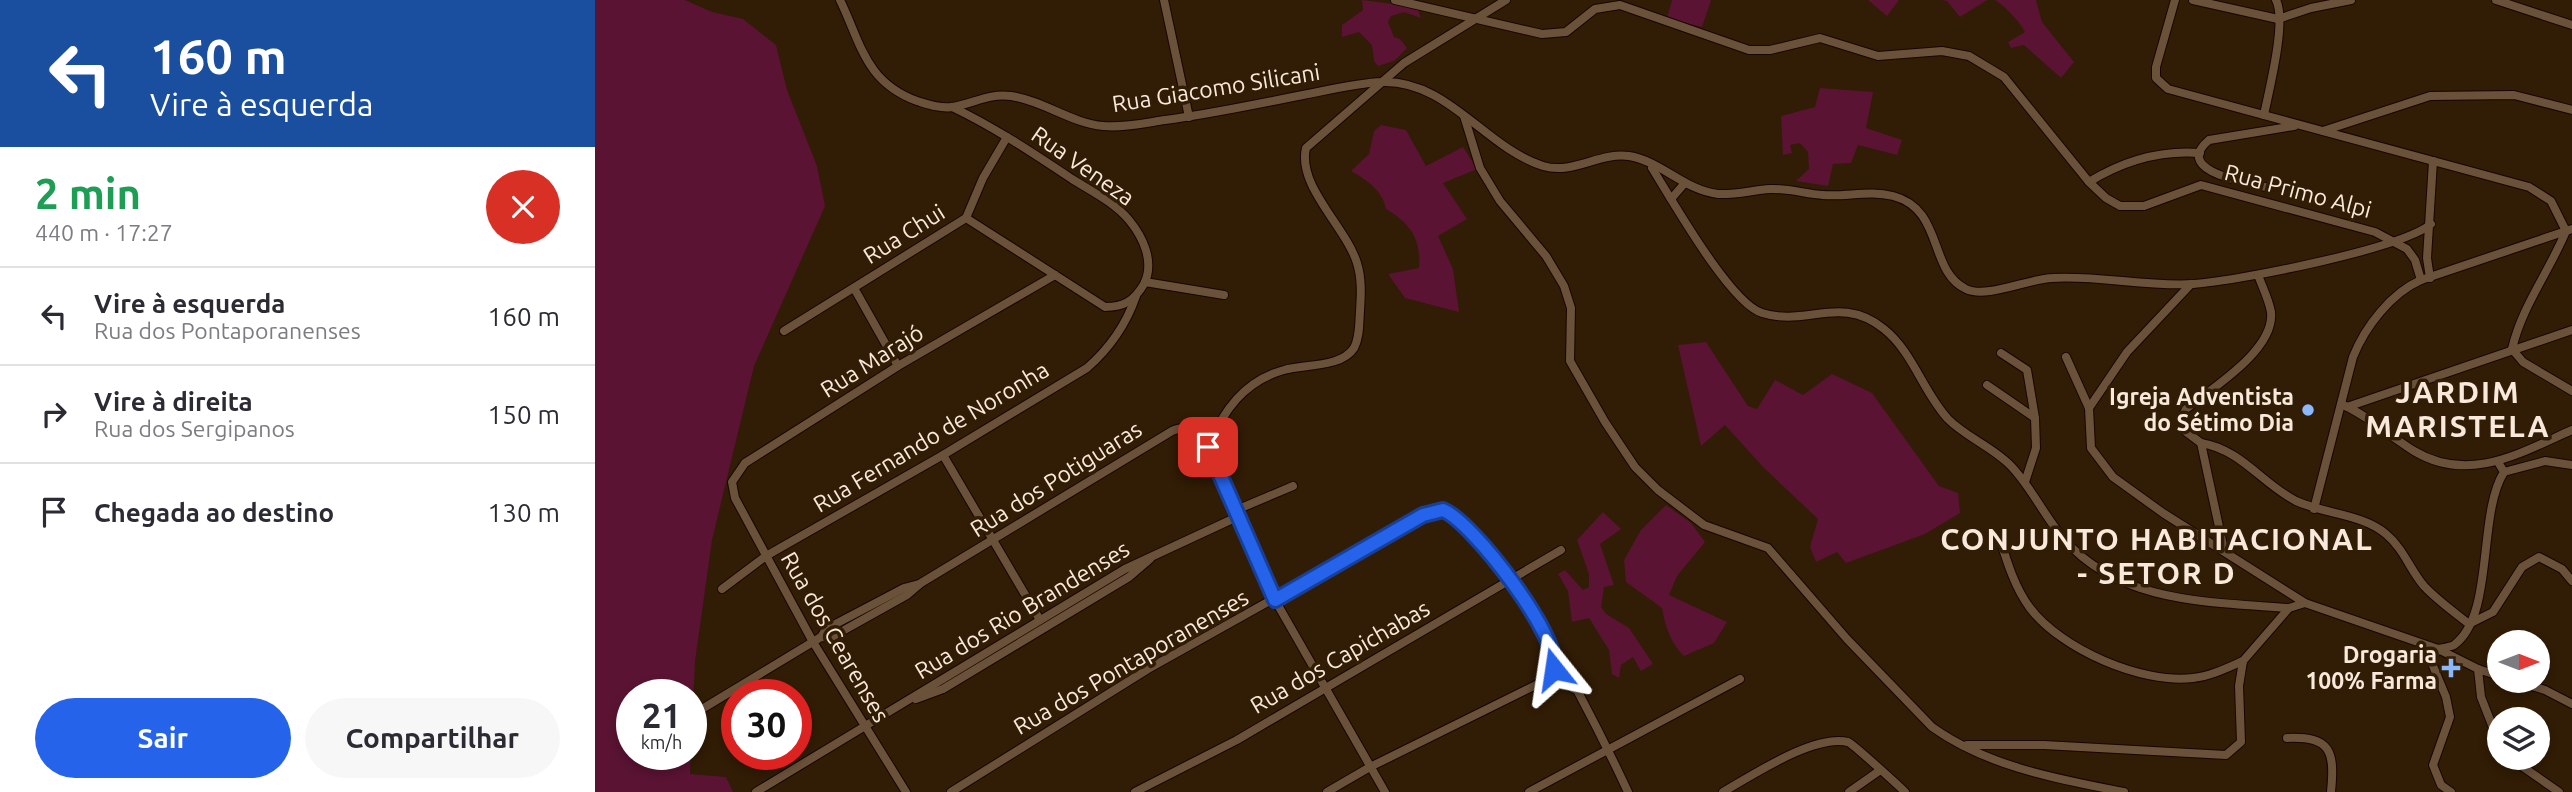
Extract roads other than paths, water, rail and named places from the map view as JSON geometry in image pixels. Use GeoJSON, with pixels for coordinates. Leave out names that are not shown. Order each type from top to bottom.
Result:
{"type":"FeatureCollection","features":[{"type":"Feature","properties":{"kind":"street","name":"Rua Giacomo Silicani"},"geometry":{"type":"LineString","coordinates":[[840,0],[860,53],[882,80],[910,98],[934,106],[952,107],[988,96],[1010,96],[1031,101],[1089,124],[1106,127],[1189,117],[1382,82],[1404,84],[1448,102],[1509,150],[1553,168],[1573,167],[1621,156],[1650,165]]}},
{"type":"Feature","properties":{"kind":"street"},"geometry":{"type":"LineString","coordinates":[[1164,0],[1189,117]]}},
{"type":"Feature","properties":{"kind":"street","name":"Rua Primo Alpi"},"geometry":{"type":"LineString","coordinates":[[1395,0],[1555,35],[1566,33],[1595,9],[1620,5],[1749,50],[1770,50],[1819,38],[1878,56],[1955,52],[1980,61],[2004,78],[2089,182],[2106,198],[2132,207],[2201,185],[2335,219],[2395,241],[2407,249],[2425,279]]}},
{"type":"Feature","properties":{"kind":"street"},"geometry":{"type":"LineString","coordinates":[[1385,792],[1323,689],[1275,600],[1235,514],[1208,447],[1229,405],[1259,381],[1282,370],[1335,361],[1354,347],[1358,334],[1361,288],[1358,264],[1349,243],[1311,182],[1304,159],[1306,148],[1420,51],[1506,0]]}},
{"type":"Feature","properties":{"kind":"street"},"geometry":{"type":"LineString","coordinates":[[2175,0],[2156,78],[2177,94],[2433,161],[2543,194],[2569,230]]}},
{"type":"Feature","properties":{"kind":"street"},"geometry":{"type":"LineString","coordinates":[[2193,0],[2278,19],[2311,8],[2351,0]]}},
{"type":"Feature","properties":{"kind":"street"},"geometry":{"type":"LineString","coordinates":[[2264,115],[2278,19],[2276,0]]}},
{"type":"Feature","properties":{"kind":"street"},"geometry":{"type":"LineString","coordinates":[[2496,0],[2572,25]]}},
{"type":"Feature","properties":{"kind":"street"},"geometry":{"type":"LineString","coordinates":[[2323,131],[2430,96],[2514,95],[2572,110]]}},
{"type":"Feature","properties":{"kind":"street","name":"Rua Veneza"},"geometry":{"type":"LineString","coordinates":[[952,107],[1007,136],[1115,207],[1137,231],[1149,259],[1145,282]]}},
{"type":"Feature","properties":{"kind":"street"},"geometry":{"type":"LineString","coordinates":[[1464,116],[1480,168],[1500,201],[1546,256],[1564,286],[1571,308],[1570,361],[1635,467],[1658,490],[1704,525],[1768,548],[1847,639],[1932,727],[1962,745],[2017,768],[2105,790],[2124,792]]}},
{"type":"Feature","properties":{"kind":"street"},"geometry":{"type":"LineString","coordinates":[[2270,188],[2209,171],[2200,162],[2200,153],[2209,139],[2297,125]]}},
{"type":"Feature","properties":{"kind":"street","name":"Rua Chui"},"geometry":{"type":"LineString","coordinates":[[784,331],[966,218],[983,178],[1007,136]]}},
{"type":"Feature","properties":{"kind":"street"},"geometry":{"type":"LineString","coordinates":[[2089,182],[2116,167],[2147,156],[2179,151],[2200,153]]}},
{"type":"Feature","properties":{"kind":"street"},"geometry":{"type":"LineString","coordinates":[[2425,279],[2431,224],[2433,161]]}},
{"type":"Feature","properties":{"kind":"street"},"geometry":{"type":"LineString","coordinates":[[1650,165],[1684,184],[1716,194],[1770,189],[1831,196],[1879,194],[1903,200],[1919,210],[1925,218],[1955,281],[1961,287],[1977,292],[2050,278],[2191,284],[2258,275],[2395,241],[2422,231],[2431,224]]}},
{"type":"Feature","properties":{"kind":"street"},"geometry":{"type":"LineString","coordinates":[[1650,165],[1743,301],[1760,313],[1770,315],[1836,310],[1860,315],[1877,323],[1895,338],[1948,418],[1978,444],[2004,459],[2025,482],[2065,541],[2110,575],[2140,590],[2177,598],[2289,608],[2305,603]]}},
{"type":"Feature","properties":{"kind":"street"},"geometry":{"type":"LineString","coordinates":[[1671,199],[1684,184]]}},
{"type":"Feature","properties":{"kind":"street"},"geometry":{"type":"LineString","coordinates":[[966,218],[1105,307],[1126,305],[1145,282],[1224,295]]}},
{"type":"Feature","properties":{"kind":"street"},"geometry":{"type":"LineString","coordinates":[[2314,509],[2360,339],[2394,298],[2406,287],[2425,279],[2569,230]]}},
{"type":"Feature","properties":{"kind":"street"},"geometry":{"type":"LineString","coordinates":[[2512,349],[2518,320],[2569,230]]}},
{"type":"Feature","properties":{"kind":"street","name":"Rua Marajó"},"geometry":{"type":"LineString","coordinates":[[735,498],[732,482],[745,463],[898,366],[1055,275]]}},
{"type":"Feature","properties":{"kind":"street"},"geometry":{"type":"LineString","coordinates":[[2258,275],[2271,311],[2267,336],[2242,365],[2186,409],[2182,417],[2185,431],[2201,443],[2238,456],[2292,499],[2314,509],[2377,527],[2410,560],[2422,584],[2469,624]]}},
{"type":"Feature","properties":{"kind":"street"},"geometry":{"type":"LineString","coordinates":[[2089,408],[2127,352],[2191,284]]}},
{"type":"Feature","properties":{"kind":"street"},"geometry":{"type":"LineString","coordinates":[[854,288],[898,366]]}},
{"type":"Feature","properties":{"kind":"street","name":"Rua Fernando de Noronha"},"geometry":{"type":"LineString","coordinates":[[722,589],[766,556],[943,455],[1095,361],[1128,318],[1136,296]]}},
{"type":"Feature","properties":{"kind":"street"},"geometry":{"type":"LineString","coordinates":[[2344,406],[2572,330]]}},
{"type":"Feature","properties":{"kind":"street"},"geometry":{"type":"LineString","coordinates":[[2512,349],[2523,362],[2572,391]]}},
{"type":"Feature","properties":{"kind":"street"},"geometry":{"type":"LineString","coordinates":[[2001,353],[2027,370],[2035,418],[2036,448],[2025,482]]}},
{"type":"Feature","properties":{"kind":"street"},"geometry":{"type":"LineString","coordinates":[[2066,357],[2089,408],[2091,448],[2104,469],[2163,513],[2305,603],[2438,649],[2487,672]]}},
{"type":"Feature","properties":{"kind":"street"},"geometry":{"type":"LineString","coordinates":[[1987,385],[2035,418]]}},
{"type":"Feature","properties":{"kind":"street"},"geometry":{"type":"LineString","coordinates":[[2344,406],[2434,461],[2456,467],[2498,462],[2572,430]]}},
{"type":"Feature","properties":{"kind":"street","name":"Rua dos Potiguaras"},"geometry":{"type":"LineString","coordinates":[[707,706],[817,640],[826,629],[904,588],[921,583],[1172,431],[1183,426],[1193,429],[1208,447]]}},
{"type":"Feature","properties":{"kind":"street"},"geometry":{"type":"LineString","coordinates":[[2201,443],[2224,550]]}},
{"type":"Feature","properties":{"kind":"street"},"geometry":{"type":"LineString","coordinates":[[943,455],[1040,620]]}},
{"type":"Feature","properties":{"kind":"street"},"geometry":{"type":"LineString","coordinates":[[2451,792],[2441,785],[2433,765],[2450,717],[2446,697],[2431,661],[2438,649],[2454,645],[2469,624],[2482,585],[2489,514],[2497,484],[2504,471],[2545,461],[2572,464]]}},
{"type":"Feature","properties":{"kind":"street"},"geometry":{"type":"LineString","coordinates":[[2498,462],[2504,471]]}},
{"type":"Feature","properties":{"kind":"street"},"geometry":{"type":"LineString","coordinates":[[1158,552],[1293,486]]}},
{"type":"Feature","properties":{"kind":"street","name":"Rua dos Cearenses"},"geometry":{"type":"LineString","coordinates":[[735,498],[766,556],[817,640],[863,727],[906,792]]}},
{"type":"Feature","properties":{"kind":"street","name":"Rua dos Pontaporanenses"},"geometry":{"type":"LineString","coordinates":[[951,792],[1149,669],[1423,515],[1443,510],[1461,522],[1511,579]]}},
{"type":"Feature","properties":{"kind":"street"},"geometry":{"type":"LineString","coordinates":[[2000,539],[2008,565],[2029,606],[2053,631],[2085,651],[2142,674],[2175,678],[2216,673],[2243,661],[2289,608]]}},
{"type":"Feature","properties":{"kind":"street","name":"Rua dos Capichabas"},"geometry":{"type":"LineString","coordinates":[[1135,792],[1237,740],[1561,550]]}},
{"type":"Feature","properties":{"kind":"street","name":"Rua dos Rio Brandenses"},"geometry":{"type":"LineString","coordinates":[[909,701],[939,679],[1158,552]]}},
{"type":"Feature","properties":{"kind":"street","name":"Rua dos Rio Brandenses"},"geometry":{"type":"LineString","coordinates":[[909,701],[943,689],[1139,570],[1158,552]]}},
{"type":"Feature","properties":{"kind":"street"},"geometry":{"type":"LineString","coordinates":[[2469,624],[2493,612],[2522,567],[2539,558],[2555,565],[2572,581]]}},
{"type":"Feature","properties":{"kind":"street"},"geometry":{"type":"LineString","coordinates":[[1511,579],[1576,691],[1628,792]]}},
{"type":"Feature","properties":{"kind":"street"},"geometry":{"type":"LineString","coordinates":[[1548,679],[1555,665],[1555,653]]}},
{"type":"Feature","properties":{"kind":"street"},"geometry":{"type":"LineString","coordinates":[[1962,745],[2044,745],[2226,755],[2241,742],[2239,686],[2243,661]]}},
{"type":"Feature","properties":{"kind":"street"},"geometry":{"type":"LineString","coordinates":[[2478,669],[2487,714]]}},
{"type":"Feature","properties":{"kind":"street"},"geometry":{"type":"LineString","coordinates":[[1327,792],[1370,767],[1548,679],[1556,679],[1576,691]]}},
{"type":"Feature","properties":{"kind":"street"},"geometry":{"type":"LineString","coordinates":[[1529,792],[1740,679]]}},
{"type":"Feature","properties":{"kind":"street"},"geometry":{"type":"LineString","coordinates":[[2550,693],[2572,705]]}},
{"type":"Feature","properties":{"kind":"street"},"geometry":{"type":"LineString","coordinates":[[756,792],[909,701]]}},
{"type":"Feature","properties":{"kind":"street"},"geometry":{"type":"LineString","coordinates":[[2287,738],[2308,737],[2325,745],[2333,761],[2331,792]]}},
{"type":"Feature","properties":{"kind":"street"},"geometry":{"type":"LineString","coordinates":[[1723,792],[1801,750],[1830,742],[1847,742],[1862,751],[1879,771],[1905,792]]}},
{"type":"Feature","properties":{"kind":"street"},"geometry":{"type":"LineString","coordinates":[[2527,770],[2559,792]]}},
{"type":"Feature","properties":{"kind":"street"},"geometry":{"type":"LineString","coordinates":[[1850,792],[1879,771]]}},
{"type":"Feature","properties":{"kind":"place","name":"Igreja Adventista do Sétimo Dia"},"geometry":{"type":"Point","coordinates":[2308,410]}},
{"type":"Feature","properties":{"kind":"place","name":"Drogaria 100% Farma"},"geometry":{"type":"Point","coordinates":[2451,668]}},
{"type":"Feature","properties":{"kind":"district","name":"JARDIM MARISTELA"},"geometry":{"type":"Point","coordinates":[2458,410]}},
{"type":"Feature","properties":{"kind":"district","name":"CONJUNTO HABITACIONAL - SETOR D"},"geometry":{"type":"Point","coordinates":[2157,557]}}]}
